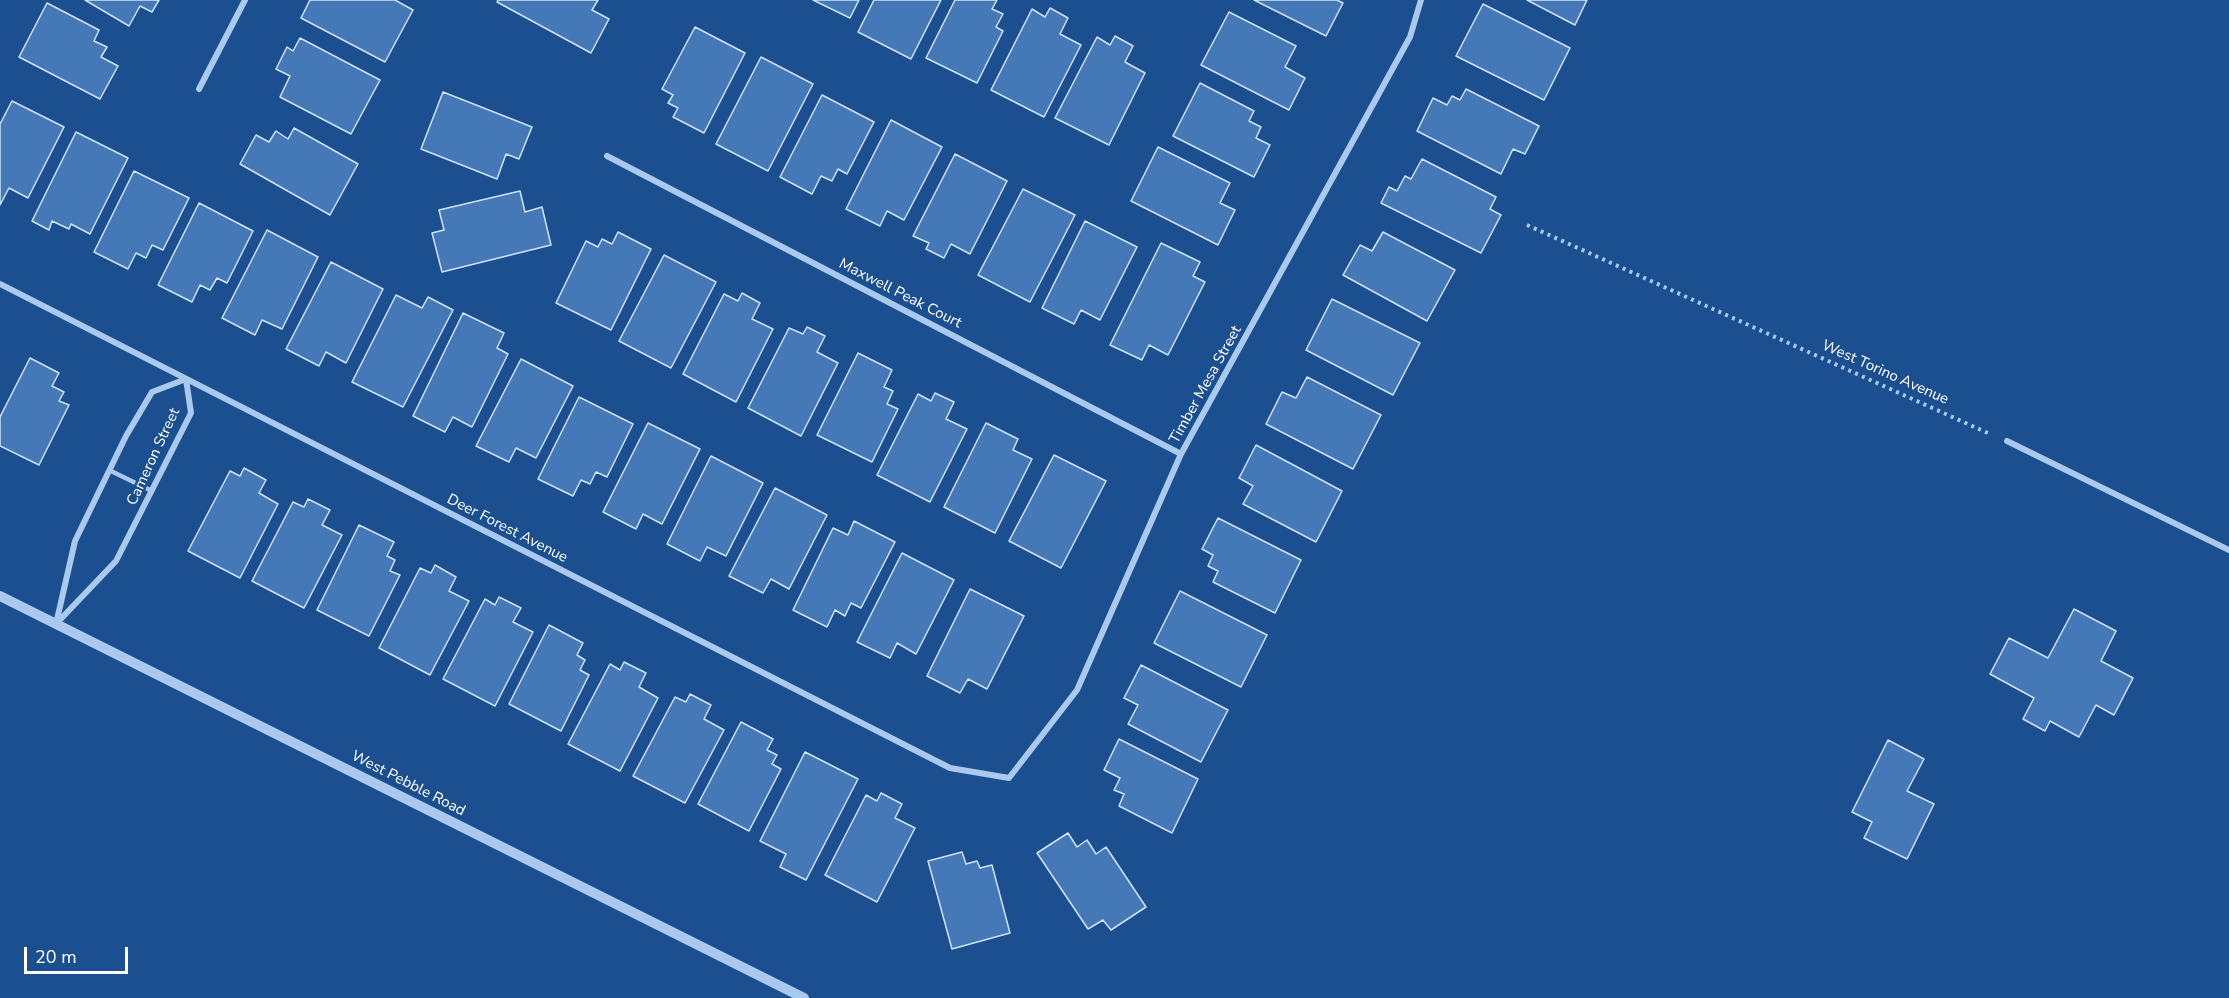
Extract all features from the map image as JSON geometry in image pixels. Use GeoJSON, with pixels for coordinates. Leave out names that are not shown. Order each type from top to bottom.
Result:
{"type":"FeatureCollection","features":[{"type":"Feature","properties":{"kind":"street"},"geometry":{"type":"LineString","coordinates":[[199,89],[245,0]]}},
{"type":"Feature","properties":{"kind":"street","name":"Timber Mesa Street"},"geometry":{"type":"LineString","coordinates":[[1009,778],[1077,690],[1181,454],[1410,37],[1421,0]]}},
{"type":"Feature","properties":{"kind":"street","name":"Maxwell Peak Court"},"geometry":{"type":"LineString","coordinates":[[607,156],[1181,454]]}},
{"type":"Feature","properties":{"kind":"street","name":"Deer Forest Avenue"},"geometry":{"type":"LineString","coordinates":[[0,284],[950,768],[1009,778]]}},
{"type":"Feature","properties":{"kind":"street","name":"Cameron Street"},"geometry":{"type":"LineString","coordinates":[[186,379],[191,412],[116,561],[56,624],[75,541],[126,436],[152,392],[186,379]]}},
{"type":"Feature","properties":{"kind":"street"},"geometry":{"type":"LineString","coordinates":[[2007,441],[2229,550]]}},
{"type":"Feature","properties":{"kind":"street","name":"West Pebble Road"},"geometry":{"type":"LineString","coordinates":[[0,596],[804,998]]}},
{"type":"Feature","properties":{"kind":"lane"},"geometry":{"type":"LineString","coordinates":[[111,471],[152,491]]}},
{"type":"Feature","properties":{"kind":"path","name":"West Torino Avenue"},"geometry":{"type":"LineString","coordinates":[[1527,225],[2007,441]]}},
{"type":"Feature","properties":{"kind":"building"},"geometry":{"type":"Polygon","coordinates":[[[85,0],[159,0],[152,12],[140,6],[129,26],[85,0]]]}},
{"type":"Feature","properties":{"kind":"building"},"geometry":{"type":"Polygon","coordinates":[[[310,0],[395,0],[413,10],[385,62],[301,18],[310,0]]]}},
{"type":"Feature","properties":{"kind":"building"},"geometry":{"type":"Polygon","coordinates":[[[498,0],[598,0],[592,10],[609,19],[591,53],[497,2],[498,0]]]}},
{"type":"Feature","properties":{"kind":"building"},"geometry":{"type":"Polygon","coordinates":[[[813,0],[859,0],[850,18],[813,0]]]}},
{"type":"Feature","properties":{"kind":"building"},"geometry":{"type":"Polygon","coordinates":[[[874,0],[941,0],[911,59],[858,32],[874,0]]]}},
{"type":"Feature","properties":{"kind":"building"},"geometry":{"type":"Polygon","coordinates":[[[955,0],[997,0],[992,9],[1003,14],[996,27],[1003,31],[977,83],[926,58],[955,0]]]}},
{"type":"Feature","properties":{"kind":"building"},"geometry":{"type":"Polygon","coordinates":[[[1254,0],[1337,0],[1343,3],[1326,36],[1254,0]]]}},
{"type":"Feature","properties":{"kind":"building"},"geometry":{"type":"Polygon","coordinates":[[[1527,0],[1587,0],[1575,25],[1527,0]]]}},
{"type":"Feature","properties":{"kind":"building"},"geometry":{"type":"Polygon","coordinates":[[[47,3],[99,30],[94,41],[107,47],[101,57],[118,66],[100,99],[19,57],[47,3]]]}},
{"type":"Feature","properties":{"kind":"building"},"geometry":{"type":"Polygon","coordinates":[[[1483,4],[1570,48],[1544,100],[1456,56],[1483,4]]]}},
{"type":"Feature","properties":{"kind":"building"},"geometry":{"type":"Polygon","coordinates":[[[1050,8],[1068,18],[1060,34],[1081,45],[1044,117],[991,90],[1032,9],[1045,17],[1050,8]]]}},
{"type":"Feature","properties":{"kind":"building"},"geometry":{"type":"Polygon","coordinates":[[[1229,12],[1296,46],[1285,67],[1305,78],[1289,110],[1201,65],[1229,12]]]}},
{"type":"Feature","properties":{"kind":"building"},"geometry":{"type":"Polygon","coordinates":[[[695,27],[745,53],[704,133],[673,117],[678,108],[668,103],[673,95],[662,89],[695,27]]]}},
{"type":"Feature","properties":{"kind":"building"},"geometry":{"type":"Polygon","coordinates":[[[1115,36],[1133,46],[1125,62],[1145,73],[1109,145],[1055,118],[1097,37],[1110,45],[1115,36]]]}},
{"type":"Feature","properties":{"kind":"building"},"geometry":{"type":"Polygon","coordinates":[[[300,38],[380,80],[351,134],[280,97],[290,76],[276,69],[287,47],[293,51],[300,38]]]}},
{"type":"Feature","properties":{"kind":"building"},"geometry":{"type":"Polygon","coordinates":[[[761,57],[813,84],[768,171],[716,144],[761,57]]]}},
{"type":"Feature","properties":{"kind":"building"},"geometry":{"type":"Polygon","coordinates":[[[1200,83],[1254,111],[1249,121],[1261,127],[1256,138],[1270,145],[1254,177],[1173,136],[1200,83]]]}},
{"type":"Feature","properties":{"kind":"building"},"geometry":{"type":"Polygon","coordinates":[[[1466,89],[1539,126],[1525,154],[1513,149],[1501,174],[1417,131],[1433,98],[1447,105],[1452,96],[1460,100],[1466,89]]]}},
{"type":"Feature","properties":{"kind":"building"},"geometry":{"type":"Polygon","coordinates":[[[443,92],[532,127],[519,159],[506,154],[497,179],[421,149],[443,92]]]}},
{"type":"Feature","properties":{"kind":"building"},"geometry":{"type":"Polygon","coordinates":[[[822,95],[874,122],[847,174],[838,169],[832,181],[821,176],[812,194],[780,177],[822,95]]]}},
{"type":"Feature","properties":{"kind":"building"},"geometry":{"type":"Polygon","coordinates":[[[12,101],[64,127],[28,198],[9,188],[0,205],[0,124],[12,101]]]}},
{"type":"Feature","properties":{"kind":"building"},"geometry":{"type":"Polygon","coordinates":[[[891,120],[942,147],[904,220],[887,211],[880,226],[846,209],[891,120]]]}},
{"type":"Feature","properties":{"kind":"building"},"geometry":{"type":"Polygon","coordinates":[[[294,128],[358,164],[330,215],[240,164],[256,135],[269,142],[276,131],[288,139],[294,128]]]}},
{"type":"Feature","properties":{"kind":"building"},"geometry":{"type":"Polygon","coordinates":[[[76,132],[128,158],[90,234],[71,224],[69,229],[52,221],[49,230],[32,221],[76,132]]]}},
{"type":"Feature","properties":{"kind":"building"},"geometry":{"type":"Polygon","coordinates":[[[1158,147],[1230,183],[1220,203],[1235,210],[1218,245],[1131,201],[1158,147]]]}},
{"type":"Feature","properties":{"kind":"building"},"geometry":{"type":"Polygon","coordinates":[[[955,154],[1007,181],[970,254],[951,244],[944,258],[926,249],[929,243],[913,236],[955,154]]]}},
{"type":"Feature","properties":{"kind":"building"},"geometry":{"type":"Polygon","coordinates":[[[1422,159],[1496,197],[1490,209],[1501,215],[1481,253],[1381,203],[1389,187],[1397,191],[1405,176],[1411,179],[1422,159]]]}},
{"type":"Feature","properties":{"kind":"building"},"geometry":{"type":"Polygon","coordinates":[[[134,171],[189,198],[163,250],[152,245],[146,258],[136,253],[128,269],[94,252],[134,171]]]}},
{"type":"Feature","properties":{"kind":"building"},"geometry":{"type":"Polygon","coordinates":[[[1023,189],[1075,215],[1030,302],[978,275],[1023,189]]]}},
{"type":"Feature","properties":{"kind":"building"},"geometry":{"type":"Polygon","coordinates":[[[520,191],[525,212],[542,207],[551,245],[442,272],[432,233],[444,230],[439,210],[520,191]]]}},
{"type":"Feature","properties":{"kind":"building"},"geometry":{"type":"Polygon","coordinates":[[[199,203],[253,231],[227,283],[217,278],[210,290],[200,285],[192,302],[158,285],[199,203]]]}},
{"type":"Feature","properties":{"kind":"building"},"geometry":{"type":"Polygon","coordinates":[[[1085,221],[1137,247],[1100,320],[1081,310],[1074,324],[1042,308],[1085,221]]]}},
{"type":"Feature","properties":{"kind":"building"},"geometry":{"type":"Polygon","coordinates":[[[267,230],[318,257],[282,329],[262,320],[255,335],[222,318],[267,230]]]}},
{"type":"Feature","properties":{"kind":"building"},"geometry":{"type":"Polygon","coordinates":[[[618,232],[651,249],[611,330],[556,303],[586,241],[598,247],[602,239],[612,244],[618,232]]]}},
{"type":"Feature","properties":{"kind":"building"},"geometry":{"type":"Polygon","coordinates":[[[1383,232],[1455,270],[1427,321],[1343,275],[1360,245],[1372,251],[1383,232]]]}},
{"type":"Feature","properties":{"kind":"building"},"geometry":{"type":"Polygon","coordinates":[[[1161,243],[1200,262],[1193,276],[1205,282],[1168,355],[1149,345],[1142,360],[1110,345],[1161,243]]]}},
{"type":"Feature","properties":{"kind":"building"},"geometry":{"type":"Polygon","coordinates":[[[664,255],[716,282],[671,368],[619,341],[664,255]]]}},
{"type":"Feature","properties":{"kind":"building"},"geometry":{"type":"Polygon","coordinates":[[[331,262],[383,289],[346,363],[326,352],[319,366],[286,349],[331,262]]]}},
{"type":"Feature","properties":{"kind":"building"},"geometry":{"type":"Polygon","coordinates":[[[742,293],[760,303],[752,319],[773,329],[736,402],[683,374],[724,294],[738,301],[742,293]]]}},
{"type":"Feature","properties":{"kind":"building"},"geometry":{"type":"Polygon","coordinates":[[[396,295],[422,308],[428,297],[453,310],[403,407],[352,382],[396,295]]]}},
{"type":"Feature","properties":{"kind":"building"},"geometry":{"type":"Polygon","coordinates":[[[1332,299],[1420,343],[1393,395],[1306,350],[1332,299]]]}},
{"type":"Feature","properties":{"kind":"building"},"geometry":{"type":"Polygon","coordinates":[[[463,313],[504,333],[497,348],[508,354],[472,427],[453,417],[445,432],[413,416],[463,313]]]}},
{"type":"Feature","properties":{"kind":"building"},"geometry":{"type":"Polygon","coordinates":[[[807,327],[825,336],[817,352],[838,363],[801,436],[748,408],[789,328],[803,334],[807,327]]]}},
{"type":"Feature","properties":{"kind":"building"},"geometry":{"type":"Polygon","coordinates":[[[858,353],[892,370],[884,387],[893,391],[887,404],[898,409],[872,462],[817,435],[858,353]]]}},
{"type":"Feature","properties":{"kind":"building"},"geometry":{"type":"Polygon","coordinates":[[[30,358],[59,373],[52,386],[64,392],[59,401],[69,405],[39,465],[0,446],[0,417],[30,358]]]}},
{"type":"Feature","properties":{"kind":"building"},"geometry":{"type":"Polygon","coordinates":[[[521,359],[573,386],[536,458],[516,448],[509,462],[476,446],[521,359]]]}},
{"type":"Feature","properties":{"kind":"building"},"geometry":{"type":"Polygon","coordinates":[[[1307,377],[1381,415],[1353,469],[1266,424],[1282,392],[1296,398],[1307,377]]]}},
{"type":"Feature","properties":{"kind":"building"},"geometry":{"type":"Polygon","coordinates":[[[935,393],[954,402],[946,419],[967,429],[930,502],[877,475],[918,394],[931,401],[935,393]]]}},
{"type":"Feature","properties":{"kind":"building"},"geometry":{"type":"Polygon","coordinates":[[[579,397],[633,424],[607,477],[596,472],[590,484],[581,480],[573,496],[538,479],[579,397]]]}},
{"type":"Feature","properties":{"kind":"building"},"geometry":{"type":"Polygon","coordinates":[[[648,423],[700,449],[662,524],[643,514],[636,529],[603,512],[648,423]]]}},
{"type":"Feature","properties":{"kind":"building"},"geometry":{"type":"Polygon","coordinates":[[[986,423],[1018,439],[1013,450],[1032,459],[995,533],[944,507],[986,423]]]}},
{"type":"Feature","properties":{"kind":"building"},"geometry":{"type":"Polygon","coordinates":[[[1256,445],[1342,491],[1316,542],[1243,504],[1253,486],[1239,478],[1256,445]]]}},
{"type":"Feature","properties":{"kind":"building"},"geometry":{"type":"Polygon","coordinates":[[[1054,455],[1106,481],[1061,568],[1009,541],[1054,455]]]}},
{"type":"Feature","properties":{"kind":"building"},"geometry":{"type":"Polygon","coordinates":[[[711,456],[763,483],[726,556],[707,547],[700,561],[667,544],[711,456]]]}},
{"type":"Feature","properties":{"kind":"building"},"geometry":{"type":"Polygon","coordinates":[[[244,468],[266,480],[259,493],[278,504],[240,578],[188,551],[230,471],[240,476],[244,468]]]}},
{"type":"Feature","properties":{"kind":"building"},"geometry":{"type":"Polygon","coordinates":[[[775,488],[827,515],[789,589],[771,579],[763,593],[729,576],[775,488]]]}},
{"type":"Feature","properties":{"kind":"building"},"geometry":{"type":"Polygon","coordinates":[[[308,499],[330,510],[322,525],[342,535],[304,608],[252,581],[293,502],[304,507],[308,499]]]}},
{"type":"Feature","properties":{"kind":"building"},"geometry":{"type":"Polygon","coordinates":[[[1218,518],[1301,560],[1275,613],[1213,582],[1218,571],[1208,566],[1213,555],[1202,549],[1218,518]]]}},
{"type":"Feature","properties":{"kind":"building"},"geometry":{"type":"Polygon","coordinates":[[[854,521],[895,542],[861,608],[851,603],[845,616],[835,610],[827,627],[793,610],[833,528],[848,535],[854,521]]]}},
{"type":"Feature","properties":{"kind":"building"},"geometry":{"type":"Polygon","coordinates":[[[359,525],[394,542],[387,556],[395,560],[390,571],[400,575],[369,636],[317,610],[359,525]]]}},
{"type":"Feature","properties":{"kind":"building"},"geometry":{"type":"Polygon","coordinates":[[[902,553],[954,580],[916,654],[897,643],[890,658],[857,642],[902,553]]]}},
{"type":"Feature","properties":{"kind":"building"},"geometry":{"type":"Polygon","coordinates":[[[435,565],[456,577],[449,591],[469,601],[430,675],[379,648],[420,568],[431,573],[435,565]]]}},
{"type":"Feature","properties":{"kind":"building"},"geometry":{"type":"Polygon","coordinates":[[[970,589],[1024,616],[987,689],[968,679],[960,693],[927,676],[970,589]]]}},
{"type":"Feature","properties":{"kind":"building"},"geometry":{"type":"Polygon","coordinates":[[[1180,591],[1267,635],[1241,687],[1154,643],[1180,591]]]}},
{"type":"Feature","properties":{"kind":"building"},"geometry":{"type":"Polygon","coordinates":[[[499,597],[521,608],[513,622],[533,632],[495,706],[443,679],[485,599],[495,605],[499,597]]]}},
{"type":"Feature","properties":{"kind":"building"},"geometry":{"type":"Polygon","coordinates":[[[2074,609],[2116,631],[2101,661],[2133,678],[2114,715],[2096,705],[2079,737],[2050,721],[2045,731],[2023,719],[2034,698],[1990,674],[2009,638],[2048,658],[2074,609]]]}},
{"type":"Feature","properties":{"kind":"building"},"geometry":{"type":"Polygon","coordinates":[[[549,625],[583,643],[577,655],[585,660],[580,670],[589,675],[561,731],[509,704],[549,625]]]}},
{"type":"Feature","properties":{"kind":"building"},"geometry":{"type":"Polygon","coordinates":[[[624,662],[646,673],[639,687],[658,698],[620,771],[568,744],[610,664],[620,670],[624,662]]]}},
{"type":"Feature","properties":{"kind":"building"},"geometry":{"type":"Polygon","coordinates":[[[1141,665],[1228,710],[1201,762],[1128,724],[1138,705],[1124,698],[1141,665]]]}},
{"type":"Feature","properties":{"kind":"building"},"geometry":{"type":"Polygon","coordinates":[[[690,694],[711,705],[704,719],[724,730],[685,803],[633,776],[675,697],[686,702],[690,694]]]}},
{"type":"Feature","properties":{"kind":"building"},"geometry":{"type":"Polygon","coordinates":[[[741,722],[773,739],[767,750],[777,755],[772,764],[781,769],[749,831],[698,804],[741,722]]]}},
{"type":"Feature","properties":{"kind":"building"},"geometry":{"type":"Polygon","coordinates":[[[1119,739],[1198,779],[1172,833],[1119,806],[1124,794],[1114,790],[1120,778],[1104,770],[1119,739]]]}},
{"type":"Feature","properties":{"kind":"building"},"geometry":{"type":"Polygon","coordinates":[[[1888,740],[1924,759],[1907,791],[1934,804],[1907,859],[1864,838],[1872,822],[1852,812],[1888,740]]]}},
{"type":"Feature","properties":{"kind":"building"},"geometry":{"type":"Polygon","coordinates":[[[805,752],[858,779],[806,880],[780,867],[786,854],[760,841],[805,752]]]}},
{"type":"Feature","properties":{"kind":"building"},"geometry":{"type":"Polygon","coordinates":[[[881,793],[902,804],[895,818],[915,828],[877,902],[825,875],[866,795],[877,801],[881,793]]]}},
{"type":"Feature","properties":{"kind":"building"},"geometry":{"type":"Polygon","coordinates":[[[1068,833],[1077,847],[1087,840],[1096,854],[1106,847],[1146,907],[1111,930],[1103,920],[1088,929],[1037,853],[1068,833]]]}},
{"type":"Feature","properties":{"kind":"building"},"geometry":{"type":"Polygon","coordinates":[[[962,852],[966,864],[977,861],[980,868],[992,865],[1010,933],[952,949],[928,861],[962,852]]]}}]}
